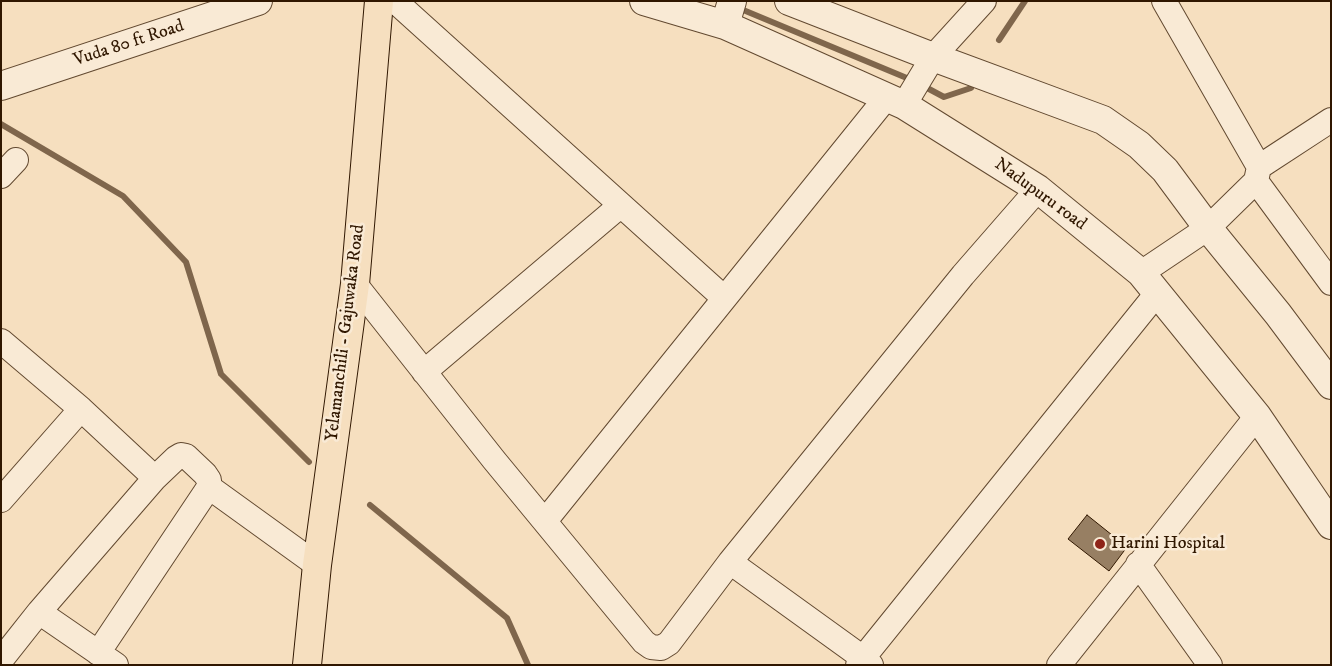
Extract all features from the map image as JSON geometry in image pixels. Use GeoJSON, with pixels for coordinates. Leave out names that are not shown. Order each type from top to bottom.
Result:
{"type":"FeatureCollection","features":[{"type":"Feature","properties":{"kind":"main road","name":"Yelamanchili - Gajuwaka Road"},"geometry":{"type":"LineString","coordinates":[[307,665],[317,565],[355,284],[379,1]]}},
{"type":"Feature","properties":{"kind":"street","name":"Vuda 80 ft Road"},"geometry":{"type":"LineString","coordinates":[[1,86],[258,1]]}},
{"type":"Feature","properties":{"kind":"street"},"geometry":{"type":"LineString","coordinates":[[395,1],[724,298]]}},
{"type":"Feature","properties":{"kind":"street","name":"Nadupuru road"},"geometry":{"type":"LineString","coordinates":[[644,1],[729,13],[895,101],[1038,189],[1149,282],[1256,416],[1331,525]]}},
{"type":"Feature","properties":{"kind":"street"},"geometry":{"type":"LineString","coordinates":[[545,521],[724,298],[984,1]]}},
{"type":"Feature","properties":{"kind":"street"},"geometry":{"type":"LineString","coordinates":[[1164,1],[1257,174],[1331,283]]}},
{"type":"Feature","properties":{"kind":"street"},"geometry":{"type":"LineString","coordinates":[[792,2],[1102,120],[1139,145],[1165,170],[1208,228],[1278,314],[1330,383]]}},
{"type":"Feature","properties":{"kind":"street"},"geometry":{"type":"LineString","coordinates":[[730,562],[864,663],[1149,282],[1208,228],[1257,174],[1331,120]]}},
{"type":"Feature","properties":{"kind":"street"},"geometry":{"type":"LineString","coordinates":[[355,284],[424,372],[644,642],[661,648],[669,643],[730,562],[963,275],[1038,189]]}},
{"type":"Feature","properties":{"kind":"street"},"geometry":{"type":"LineString","coordinates":[[424,372],[621,205]]}},
{"type":"Feature","properties":{"kind":"street"},"geometry":{"type":"LineString","coordinates":[[1,341],[81,409],[155,478]]}},
{"type":"Feature","properties":{"kind":"street"},"geometry":{"type":"LineString","coordinates":[[1,500],[81,409]]}},
{"type":"Feature","properties":{"kind":"street"},"geometry":{"type":"LineString","coordinates":[[1059,665],[1256,416]]}},
{"type":"Feature","properties":{"kind":"street"},"geometry":{"type":"LineString","coordinates":[[1,660],[39,612],[155,478],[176,458],[181,455],[186,456],[206,474],[210,487],[107,659],[39,612]]}},
{"type":"Feature","properties":{"kind":"street"},"geometry":{"type":"LineString","coordinates":[[210,487],[317,565]]}},
{"type":"Feature","properties":{"kind":"street"},"geometry":{"type":"LineString","coordinates":[[1138,564],[1210,665]]}},
{"type":"Feature","properties":{"kind":"building"},"geometry":{"type":"Polygon","coordinates":[[[1087,515],[1127,547],[1109,571],[1068,539],[1087,515]]]}},
{"type":"Feature","properties":{"kind":"waterway"},"geometry":{"type":"LineString","coordinates":[[999,40],[1025,1]]}},
{"type":"Feature","properties":{"kind":"waterway"},"geometry":{"type":"LineString","coordinates":[[736,7],[914,81],[944,97],[971,88]]}},
{"type":"Feature","properties":{"kind":"waterway"},"geometry":{"type":"LineString","coordinates":[[1,124],[123,196],[186,262],[221,374],[309,462]]}},
{"type":"Feature","properties":{"kind":"waterway"},"geometry":{"type":"LineString","coordinates":[[370,505],[507,618],[528,665]]}},
{"type":"Feature","properties":{"kind":"place","name":"Harini Hospital"},"geometry":{"type":"Point","coordinates":[1100,544]}}]}
